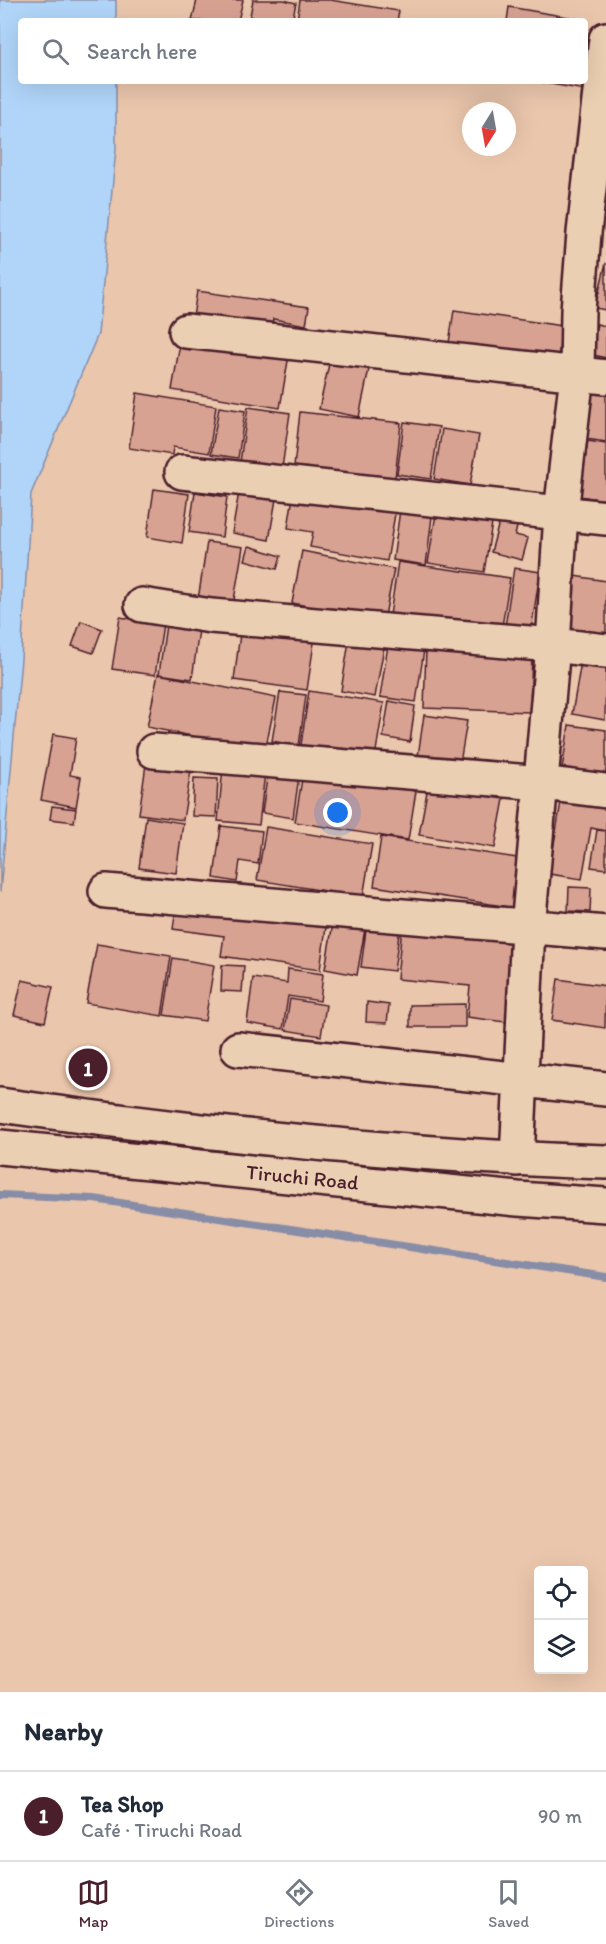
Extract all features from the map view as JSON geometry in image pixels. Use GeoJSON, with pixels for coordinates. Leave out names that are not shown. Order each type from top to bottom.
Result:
{"type":"FeatureCollection","features":[{"type":"Feature","properties":{"kind":"main road"},"geometry":{"type":"LineString","coordinates":[[517,1159],[528,928],[553,645],[561,513],[592,375],[578,311],[595,235],[606,39]]}},
{"type":"Feature","properties":{"kind":"main road"},"geometry":{"type":"LineString","coordinates":[[186,331],[592,375]]}},
{"type":"Feature","properties":{"kind":"main road"},"geometry":{"type":"LineString","coordinates":[[182,472],[606,518]]}},
{"type":"Feature","properties":{"kind":"main road"},"geometry":{"type":"LineString","coordinates":[[142,605],[211,616],[606,651]]}},
{"type":"Feature","properties":{"kind":"main road"},"geometry":{"type":"LineString","coordinates":[[154,750],[542,783],[606,791]]}},
{"type":"Feature","properties":{"kind":"main road"},"geometry":{"type":"LineString","coordinates":[[105,891],[606,933]]}},
{"type":"Feature","properties":{"kind":"main road"},"geometry":{"type":"LineString","coordinates":[[238,1049],[606,1089]]}},
{"type":"Feature","properties":{"kind":"main road"},"geometry":{"type":"LineString","coordinates":[[0,1105],[133,1124],[357,1146],[517,1159],[606,1162]]}},
{"type":"Feature","properties":{"kind":"main road","name":"Tiruchi Road"},"geometry":{"type":"LineString","coordinates":[[0,1147],[518,1199],[606,1205]]}},
{"type":"Feature","properties":{"kind":"water"},"geometry":{"type":"Polygon","coordinates":[[[0,0],[116,0],[116,18],[18,18],[18,84],[116,84],[116,149],[98,334],[31,494],[21,659],[0,892],[0,0]]]}},
{"type":"Feature","properties":{"kind":"building"},"geometry":{"type":"Polygon","coordinates":[[[197,0],[243,0],[239,18],[193,18],[197,0]]]}},
{"type":"Feature","properties":{"kind":"building"},"geometry":{"type":"Polygon","coordinates":[[[253,0],[284,0],[296,3],[293,18],[250,18],[253,0]]]}},
{"type":"Feature","properties":{"kind":"building"},"geometry":{"type":"Polygon","coordinates":[[[300,0],[330,0],[399,11],[398,18],[297,18],[300,0]]]}},
{"type":"Feature","properties":{"kind":"building"},"geometry":{"type":"Polygon","coordinates":[[[509,7],[573,18],[507,18],[509,7]]]}},
{"type":"Feature","properties":{"kind":"building"},"geometry":{"type":"Polygon","coordinates":[[[588,41],[592,42],[588,66],[588,41]]]}},
{"type":"Feature","properties":{"kind":"building"},"geometry":{"type":"Polygon","coordinates":[[[551,84],[585,84],[584,90],[551,84]]]}},
{"type":"Feature","properties":{"kind":"building"},"geometry":{"type":"Polygon","coordinates":[[[606,263],[606,310],[595,308],[606,263]]]}},
{"type":"Feature","properties":{"kind":"building"},"geometry":{"type":"Polygon","coordinates":[[[197,291],[309,307],[306,325],[273,319],[271,335],[192,323],[197,291]]]}},
{"type":"Feature","properties":{"kind":"building"},"geometry":{"type":"Polygon","coordinates":[[[454,310],[562,326],[558,360],[449,343],[454,310]]]}},
{"type":"Feature","properties":{"kind":"building"},"geometry":{"type":"Polygon","coordinates":[[[597,324],[606,326],[606,358],[590,354],[597,324]]]}},
{"type":"Feature","properties":{"kind":"building"},"geometry":{"type":"Polygon","coordinates":[[[181,337],[289,355],[280,408],[172,390],[181,337]]]}},
{"type":"Feature","properties":{"kind":"building"},"geometry":{"type":"Polygon","coordinates":[[[331,355],[370,364],[359,417],[319,409],[331,355]]]}},
{"type":"Feature","properties":{"kind":"building"},"geometry":{"type":"Polygon","coordinates":[[[590,380],[606,383],[606,442],[580,438],[590,380]]]}},
{"type":"Feature","properties":{"kind":"building"},"geometry":{"type":"Polygon","coordinates":[[[137,393],[216,406],[209,453],[173,447],[172,455],[129,448],[137,393]]]}},
{"type":"Feature","properties":{"kind":"building"},"geometry":{"type":"Polygon","coordinates":[[[219,407],[245,411],[238,458],[211,454],[219,407]]]}},
{"type":"Feature","properties":{"kind":"building"},"geometry":{"type":"Polygon","coordinates":[[[248,407],[290,413],[282,468],[240,462],[248,407]]]}},
{"type":"Feature","properties":{"kind":"building"},"geometry":{"type":"Polygon","coordinates":[[[300,412],[401,423],[395,478],[294,467],[300,412]]]}},
{"type":"Feature","properties":{"kind":"building"},"geometry":{"type":"Polygon","coordinates":[[[404,422],[439,427],[431,479],[397,474],[404,422]]]}},
{"type":"Feature","properties":{"kind":"building"},"geometry":{"type":"Polygon","coordinates":[[[442,429],[479,435],[470,485],[434,479],[442,429]]]}},
{"type":"Feature","properties":{"kind":"building"},"geometry":{"type":"Polygon","coordinates":[[[588,441],[606,444],[606,500],[579,496],[588,441]]]}},
{"type":"Feature","properties":{"kind":"building"},"geometry":{"type":"Polygon","coordinates":[[[154,489],[189,494],[182,543],[147,537],[154,489]]]}},
{"type":"Feature","properties":{"kind":"building"},"geometry":{"type":"Polygon","coordinates":[[[294,490],[396,508],[387,561],[310,547],[313,532],[288,528],[294,490]]]}},
{"type":"Feature","properties":{"kind":"building"},"geometry":{"type":"Polygon","coordinates":[[[195,492],[227,497],[222,537],[189,532],[195,492]]]}},
{"type":"Feature","properties":{"kind":"building"},"geometry":{"type":"Polygon","coordinates":[[[239,492],[276,499],[269,540],[232,533],[239,492]]]}},
{"type":"Feature","properties":{"kind":"building"},"geometry":{"type":"Polygon","coordinates":[[[401,503],[433,508],[426,565],[393,560],[401,503]]]}},
{"type":"Feature","properties":{"kind":"building"},"geometry":{"type":"Polygon","coordinates":[[[437,508],[493,517],[484,572],[428,563],[437,508]]]}},
{"type":"Feature","properties":{"kind":"building"},"geometry":{"type":"Polygon","coordinates":[[[500,519],[518,523],[515,535],[528,538],[522,560],[491,552],[500,519]]]}},
{"type":"Feature","properties":{"kind":"building"},"geometry":{"type":"Polygon","coordinates":[[[207,542],[243,547],[233,606],[198,600],[207,542]]]}},
{"type":"Feature","properties":{"kind":"building"},"geometry":{"type":"Polygon","coordinates":[[[249,546],[281,556],[277,569],[245,560],[249,546]]]}},
{"type":"Feature","properties":{"kind":"building"},"geometry":{"type":"Polygon","coordinates":[[[302,551],[394,569],[384,621],[292,603],[302,551]]]}},
{"type":"Feature","properties":{"kind":"building"},"geometry":{"type":"Polygon","coordinates":[[[398,562],[510,578],[501,632],[390,615],[398,562]]]}},
{"type":"Feature","properties":{"kind":"building"},"geometry":{"type":"Polygon","coordinates":[[[514,568],[540,572],[531,631],[505,627],[514,568]]]}},
{"type":"Feature","properties":{"kind":"building"},"geometry":{"type":"Polygon","coordinates":[[[574,576],[606,581],[606,636],[565,629],[574,576]]]}},
{"type":"Feature","properties":{"kind":"building"},"geometry":{"type":"Polygon","coordinates":[[[120,617],[163,624],[155,675],[112,669],[120,617]]]}},
{"type":"Feature","properties":{"kind":"building"},"geometry":{"type":"Polygon","coordinates":[[[167,618],[200,623],[192,679],[159,674],[167,618]]]}},
{"type":"Feature","properties":{"kind":"building"},"geometry":{"type":"Polygon","coordinates":[[[81,621],[102,629],[93,653],[72,646],[81,621]]]}},
{"type":"Feature","properties":{"kind":"building"},"geometry":{"type":"Polygon","coordinates":[[[241,626],[315,636],[307,690],[234,680],[241,626]]]}},
{"type":"Feature","properties":{"kind":"building"},"geometry":{"type":"Polygon","coordinates":[[[349,641],[384,647],[375,697],[341,691],[349,641]]]}},
{"type":"Feature","properties":{"kind":"building"},"geometry":{"type":"Polygon","coordinates":[[[388,645],[424,650],[416,702],[380,697],[388,645]]]}},
{"type":"Feature","properties":{"kind":"building"},"geometry":{"type":"Polygon","coordinates":[[[426,649],[532,654],[530,712],[424,708],[426,649]]]}},
{"type":"Feature","properties":{"kind":"building"},"geometry":{"type":"Polygon","coordinates":[[[581,662],[606,667],[605,720],[572,714],[581,662]]]}},
{"type":"Feature","properties":{"kind":"building"},"geometry":{"type":"Polygon","coordinates":[[[158,674],[276,698],[265,751],[147,727],[158,674]]]}},
{"type":"Feature","properties":{"kind":"building"},"geometry":{"type":"Polygon","coordinates":[[[309,691],[384,703],[375,757],[301,745],[309,691]]]}},
{"type":"Feature","properties":{"kind":"building"},"geometry":{"type":"Polygon","coordinates":[[[280,692],[306,695],[299,746],[272,741],[280,692]]]}},
{"type":"Feature","properties":{"kind":"building"},"geometry":{"type":"Polygon","coordinates":[[[389,701],[415,706],[410,742],[383,737],[389,701]]]}},
{"type":"Feature","properties":{"kind":"building"},"geometry":{"type":"Polygon","coordinates":[[[424,715],[467,721],[459,769],[417,763],[424,715]]]}},
{"type":"Feature","properties":{"kind":"building"},"geometry":{"type":"Polygon","coordinates":[[[569,725],[606,730],[606,776],[562,769],[569,725]]]}},
{"type":"Feature","properties":{"kind":"building"},"geometry":{"type":"Polygon","coordinates":[[[53,734],[76,738],[70,775],[81,777],[76,807],[41,800],[53,734]]]}},
{"type":"Feature","properties":{"kind":"building"},"geometry":{"type":"Polygon","coordinates":[[[147,757],[192,764],[183,820],[139,814],[147,757]]]}},
{"type":"Feature","properties":{"kind":"building"},"geometry":{"type":"Polygon","coordinates":[[[223,767],[265,772],[259,825],[218,821],[223,767]]]}},
{"type":"Feature","properties":{"kind":"building"},"geometry":{"type":"Polygon","coordinates":[[[268,771],[299,776],[293,818],[262,813],[268,771]]]}},
{"type":"Feature","properties":{"kind":"building"},"geometry":{"type":"Polygon","coordinates":[[[303,773],[416,791],[408,840],[295,822],[303,773]]]}},
{"type":"Feature","properties":{"kind":"building"},"geometry":{"type":"Polygon","coordinates":[[[194,778],[218,779],[216,817],[192,816],[194,778]]]}},
{"type":"Feature","properties":{"kind":"building"},"geometry":{"type":"Polygon","coordinates":[[[428,786],[504,799],[495,848],[419,835],[428,786]]]}},
{"type":"Feature","properties":{"kind":"building"},"geometry":{"type":"Polygon","coordinates":[[[562,796],[606,803],[606,831],[591,828],[582,879],[549,874],[562,796]]]}},
{"type":"Feature","properties":{"kind":"building"},"geometry":{"type":"Polygon","coordinates":[[[52,806],[76,809],[74,822],[50,819],[52,806]]]}},
{"type":"Feature","properties":{"kind":"building"},"geometry":{"type":"Polygon","coordinates":[[[146,817],[183,823],[176,873],[139,868],[146,817]]]}},
{"type":"Feature","properties":{"kind":"building"},"geometry":{"type":"Polygon","coordinates":[[[221,826],[262,831],[258,864],[240,861],[237,882],[214,878],[221,826]]]}},
{"type":"Feature","properties":{"kind":"building"},"geometry":{"type":"Polygon","coordinates":[[[266,827],[372,844],[363,897],[257,880],[266,827]]]}},
{"type":"Feature","properties":{"kind":"building"},"geometry":{"type":"Polygon","coordinates":[[[597,830],[606,831],[606,869],[591,867],[597,830]]]}},
{"type":"Feature","properties":{"kind":"building"},"geometry":{"type":"Polygon","coordinates":[[[381,837],[523,859],[516,908],[374,886],[381,837]]]}},
{"type":"Feature","properties":{"kind":"building"},"geometry":{"type":"Polygon","coordinates":[[[569,887],[591,888],[590,912],[568,911],[569,887]]]}},
{"type":"Feature","properties":{"kind":"building"},"geometry":{"type":"Polygon","coordinates":[[[177,900],[327,920],[320,970],[221,956],[224,936],[173,929],[177,900]]]}},
{"type":"Feature","properties":{"kind":"building"},"geometry":{"type":"Polygon","coordinates":[[[333,923],[365,929],[357,975],[325,969],[333,923]]]}},
{"type":"Feature","properties":{"kind":"building"},"geometry":{"type":"Polygon","coordinates":[[[367,923],[400,927],[394,971],[361,967],[367,923]]]}},
{"type":"Feature","properties":{"kind":"building"},"geometry":{"type":"Polygon","coordinates":[[[402,926],[522,939],[513,1023],[467,1017],[470,986],[397,979],[402,926]]]}},
{"type":"Feature","properties":{"kind":"building"},"geometry":{"type":"Polygon","coordinates":[[[97,944],[171,956],[162,1016],[86,1003],[97,944]]]}},
{"type":"Feature","properties":{"kind":"building"},"geometry":{"type":"Polygon","coordinates":[[[173,958],[214,965],[205,1021],[164,1015],[173,958]]]}},
{"type":"Feature","properties":{"kind":"building"},"geometry":{"type":"Polygon","coordinates":[[[222,965],[244,966],[242,992],[221,991],[222,965]]]}},
{"type":"Feature","properties":{"kind":"building"},"geometry":{"type":"Polygon","coordinates":[[[288,969],[323,974],[320,1001],[288,996],[283,1029],[247,1023],[253,978],[287,983],[288,969]]]}},
{"type":"Feature","properties":{"kind":"building"},"geometry":{"type":"Polygon","coordinates":[[[558,979],[606,986],[605,1028],[552,1020],[558,979]]]}},
{"type":"Feature","properties":{"kind":"building"},"geometry":{"type":"Polygon","coordinates":[[[22,980],[53,987],[45,1022],[14,1015],[22,980]]]}},
{"type":"Feature","properties":{"kind":"building"},"geometry":{"type":"Polygon","coordinates":[[[290,999],[326,1005],[321,1036],[285,1030],[290,999]]]}},
{"type":"Feature","properties":{"kind":"building"},"geometry":{"type":"Polygon","coordinates":[[[367,1002],[389,1005],[387,1023],[366,1022],[367,1002]]]}},
{"type":"Feature","properties":{"kind":"building"},"geometry":{"type":"Polygon","coordinates":[[[465,1004],[465,1027],[410,1027],[410,1005],[465,1004]]]}},
{"type":"Feature","properties":{"kind":"waterway"},"geometry":{"type":"LineString","coordinates":[[0,1195],[94,1199],[606,1277]]}},
{"type":"Feature","properties":{"kind":"place","name":"Tea Shop"},"geometry":{"type":"Point","coordinates":[88,1068]}}]}
